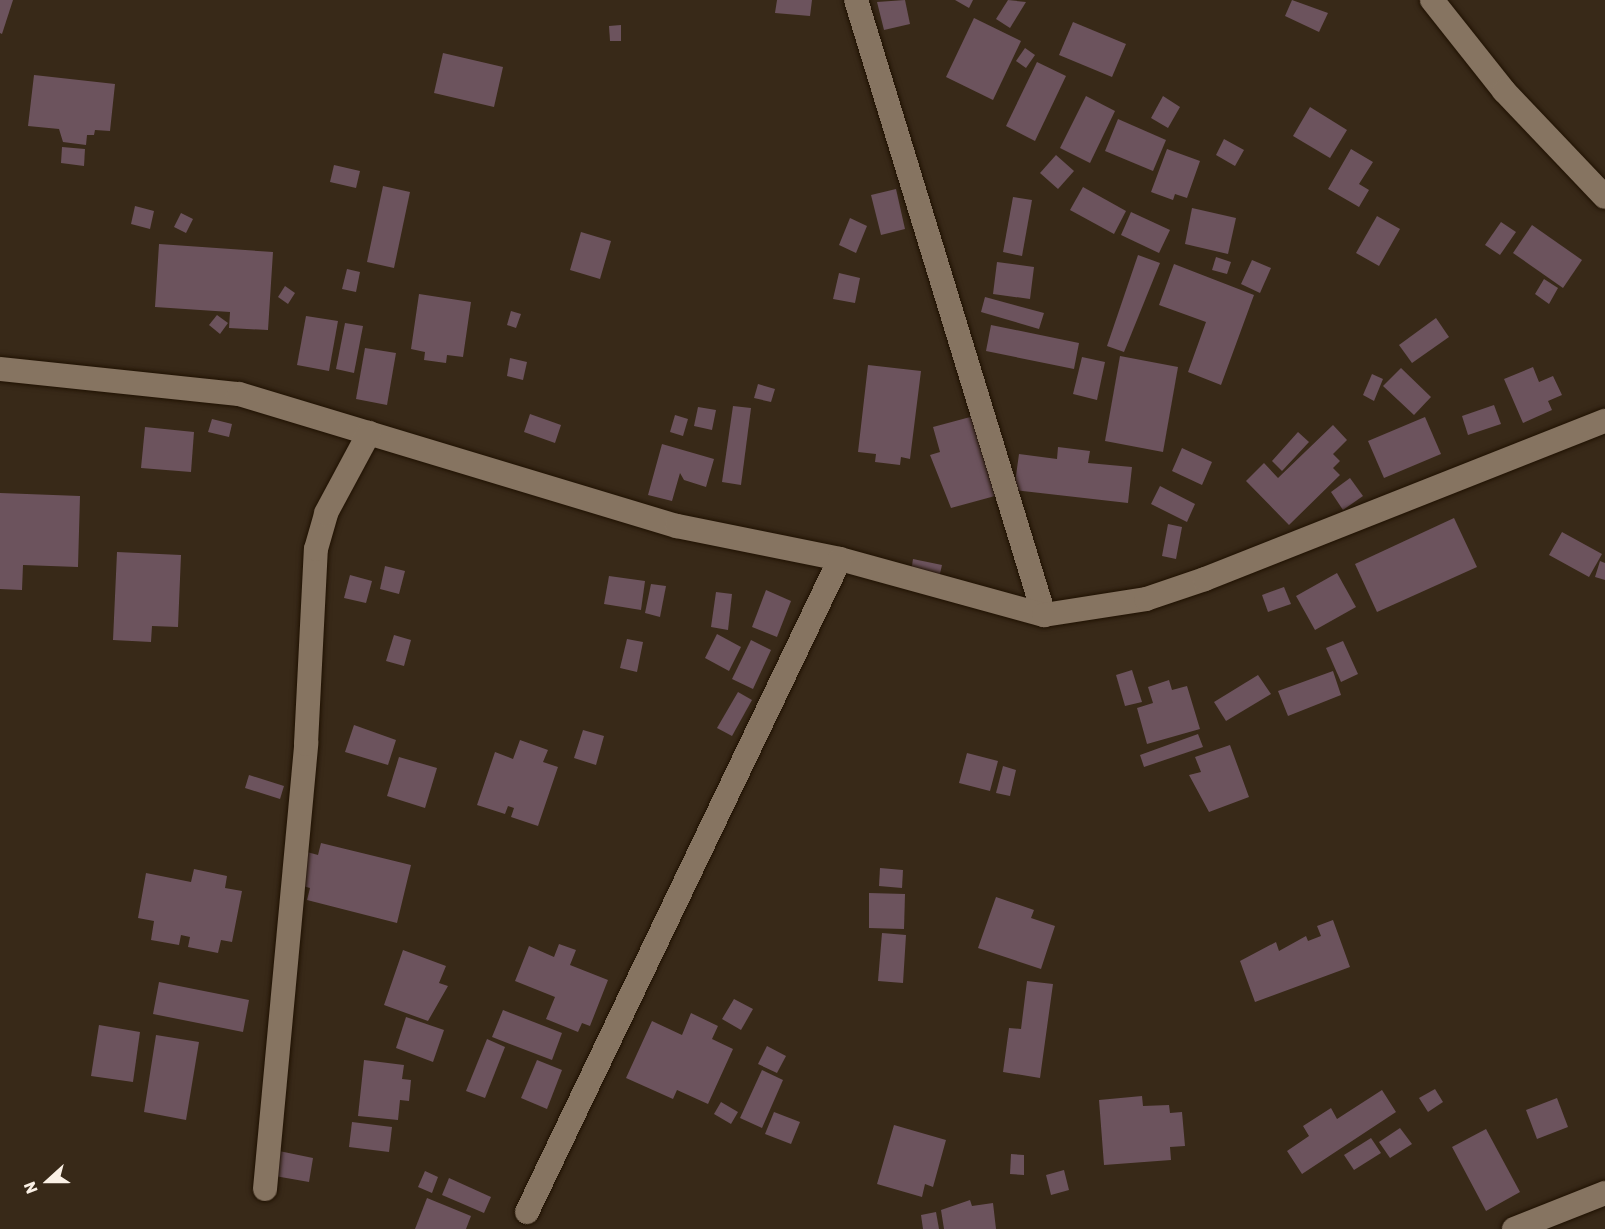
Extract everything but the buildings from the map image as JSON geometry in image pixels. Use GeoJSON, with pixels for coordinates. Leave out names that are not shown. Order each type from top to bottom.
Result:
{"type":"FeatureCollection","features":[{"type":"Feature","properties":{"kind":"street"},"geometry":{"type":"LineString","coordinates":[[856,0],[1044,615]]}},
{"type":"Feature","properties":{"kind":"street"},"geometry":{"type":"LineString","coordinates":[[1432,0],[1504,90],[1605,197]]}},
{"type":"Feature","properties":{"kind":"street"},"geometry":{"type":"LineString","coordinates":[[0,369],[239,394],[677,526],[840,559],[1044,615],[1146,599],[1195,582],[1605,421]]}},
{"type":"Feature","properties":{"kind":"street"},"geometry":{"type":"LineString","coordinates":[[265,1189],[306,744],[316,549],[326,513],[369,433]]}},
{"type":"Feature","properties":{"kind":"street"},"geometry":{"type":"LineString","coordinates":[[527,1212],[840,559]]}},
{"type":"Feature","properties":{"kind":"street"},"geometry":{"type":"LineString","coordinates":[[1514,1229],[1605,1193]]}}]}
